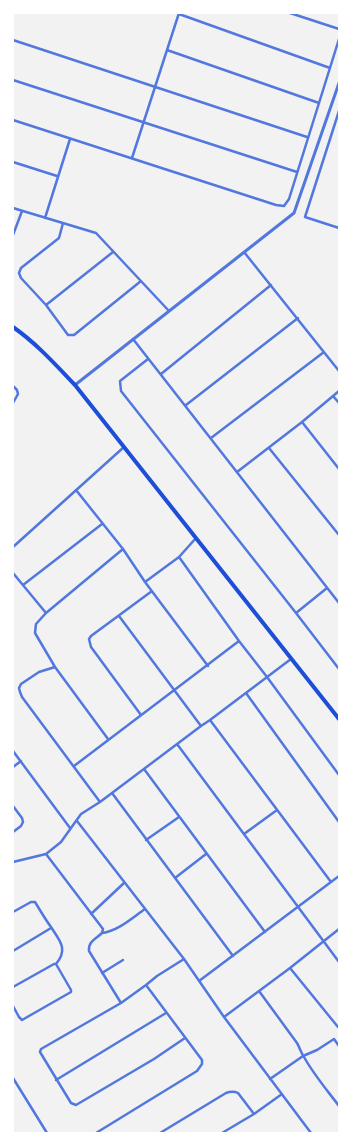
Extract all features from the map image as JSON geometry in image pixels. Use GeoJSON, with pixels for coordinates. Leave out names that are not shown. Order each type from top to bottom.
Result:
{"type":"FeatureCollection","features":[{"type":"Feature","properties":{"kind":"main road"},"geometry":{"type":"LineString","coordinates":[[13,327],[40,350],[75,385],[339,719]]}},
{"type":"Feature","properties":{"kind":"street"},"geometry":{"type":"LineString","coordinates":[[132,158],[179,13],[330,68]]}},
{"type":"Feature","properties":{"kind":"street"},"geometry":{"type":"LineString","coordinates":[[290,13],[339,29]]}},
{"type":"Feature","properties":{"kind":"street"},"geometry":{"type":"LineString","coordinates":[[13,120],[276,205],[284,206],[289,200],[339,39]]}},
{"type":"Feature","properties":{"kind":"street"},"geometry":{"type":"LineString","coordinates":[[13,40],[308,137]]}},
{"type":"Feature","properties":{"kind":"street"},"geometry":{"type":"LineString","coordinates":[[167,50],[319,103]]}},
{"type":"Feature","properties":{"kind":"street"},"geometry":{"type":"LineString","coordinates":[[13,80],[297,172]]}},
{"type":"Feature","properties":{"kind":"street"},"geometry":{"type":"LineString","coordinates":[[75,385],[294,213],[339,83]]}},
{"type":"Feature","properties":{"kind":"street"},"geometry":{"type":"LineString","coordinates":[[339,111],[305,217],[339,228]]}},
{"type":"Feature","properties":{"kind":"street"},"geometry":{"type":"LineString","coordinates":[[45,218],[70,139]]}},
{"type":"Feature","properties":{"kind":"street"},"geometry":{"type":"LineString","coordinates":[[13,162],[58,176]]}},
{"type":"Feature","properties":{"kind":"street"},"geometry":{"type":"LineString","coordinates":[[13,208],[96,233],[169,310]]}},
{"type":"Feature","properties":{"kind":"street"},"geometry":{"type":"LineString","coordinates":[[13,235],[22,211]]}},
{"type":"Feature","properties":{"kind":"street"},"geometry":{"type":"LineString","coordinates":[[63,223],[59,238],[22,268],[19,273],[21,278],[46,305],[68,335],[74,335],[142,281]]}},
{"type":"Feature","properties":{"kind":"street"},"geometry":{"type":"LineString","coordinates":[[46,305],[113,252]]}},
{"type":"Feature","properties":{"kind":"street"},"geometry":{"type":"LineString","coordinates":[[244,252],[339,371]]}},
{"type":"Feature","properties":{"kind":"street"},"geometry":{"type":"LineString","coordinates":[[161,374],[272,286]]}},
{"type":"Feature","properties":{"kind":"street"},"geometry":{"type":"LineString","coordinates":[[186,405],[298,318]]}},
{"type":"Feature","properties":{"kind":"street"},"geometry":{"type":"LineString","coordinates":[[133,339],[339,603]]}},
{"type":"Feature","properties":{"kind":"street"},"geometry":{"type":"LineString","coordinates":[[211,438],[324,352]]}},
{"type":"Feature","properties":{"kind":"street"},"geometry":{"type":"LineString","coordinates":[[148,359],[120,381],[121,391],[339,669]]}},
{"type":"Feature","properties":{"kind":"street"},"geometry":{"type":"LineString","coordinates":[[13,386],[17,390],[18,394],[13,404]]}},
{"type":"Feature","properties":{"kind":"street"},"geometry":{"type":"LineString","coordinates":[[237,472],[302,422],[339,391]]}},
{"type":"Feature","properties":{"kind":"street"},"geometry":{"type":"LineString","coordinates":[[333,396],[339,404]]}},
{"type":"Feature","properties":{"kind":"street"},"geometry":{"type":"LineString","coordinates":[[302,422],[339,469]]}},
{"type":"Feature","properties":{"kind":"street"},"geometry":{"type":"LineString","coordinates":[[13,547],[124,446]]}},
{"type":"Feature","properties":{"kind":"street"},"geometry":{"type":"LineString","coordinates":[[269,448],[339,535]]}},
{"type":"Feature","properties":{"kind":"street"},"geometry":{"type":"LineString","coordinates":[[76,490],[123,549],[152,591],[208,666]]}},
{"type":"Feature","properties":{"kind":"street"},"geometry":{"type":"LineString","coordinates":[[23,585],[102,524]]}},
{"type":"Feature","properties":{"kind":"street"},"geometry":{"type":"LineString","coordinates":[[146,582],[179,557],[196,538]]}},
{"type":"Feature","properties":{"kind":"street"},"geometry":{"type":"LineString","coordinates":[[108,739],[54,667],[35,633],[36,624],[46,614],[123,549]]}},
{"type":"Feature","properties":{"kind":"street"},"geometry":{"type":"LineString","coordinates":[[179,557],[239,641],[339,775]]}},
{"type":"Feature","properties":{"kind":"street"},"geometry":{"type":"LineString","coordinates":[[13,573],[46,614]]}},
{"type":"Feature","properties":{"kind":"street"},"geometry":{"type":"LineString","coordinates":[[296,613],[327,588]]}},
{"type":"Feature","properties":{"kind":"street"},"geometry":{"type":"LineString","coordinates":[[141,715],[90,643],[89,639],[90,636],[152,591]]}},
{"type":"Feature","properties":{"kind":"street"},"geometry":{"type":"LineString","coordinates":[[119,616],[201,726]]}},
{"type":"Feature","properties":{"kind":"street"},"geometry":{"type":"LineString","coordinates":[[74,766],[108,739],[208,666],[239,641]]}},
{"type":"Feature","properties":{"kind":"street"},"geometry":{"type":"LineString","coordinates":[[13,862],[46,854],[61,842],[81,814],[100,802],[291,659]]}},
{"type":"Feature","properties":{"kind":"street"},"geometry":{"type":"LineString","coordinates":[[54,667],[39,672],[21,684],[19,688],[20,692],[22,697],[100,802]]}},
{"type":"Feature","properties":{"kind":"street"},"geometry":{"type":"LineString","coordinates":[[246,694],[339,822]]}},
{"type":"Feature","properties":{"kind":"street"},"geometry":{"type":"LineString","coordinates":[[210,720],[331,882]]}},
{"type":"Feature","properties":{"kind":"street"},"geometry":{"type":"LineString","coordinates":[[177,744],[339,962]]}},
{"type":"Feature","properties":{"kind":"street"},"geometry":{"type":"LineString","coordinates":[[13,751],[70,828]]}},
{"type":"Feature","properties":{"kind":"street"},"geometry":{"type":"LineString","coordinates":[[13,767],[21,761]]}},
{"type":"Feature","properties":{"kind":"street"},"geometry":{"type":"LineString","coordinates":[[144,769],[264,932]]}},
{"type":"Feature","properties":{"kind":"street"},"geometry":{"type":"LineString","coordinates":[[112,793],[233,956]]}},
{"type":"Feature","properties":{"kind":"street"},"geometry":{"type":"LineString","coordinates":[[13,806],[22,818],[23,822],[21,826],[13,832]]}},
{"type":"Feature","properties":{"kind":"street"},"geometry":{"type":"LineString","coordinates":[[244,834],[277,810]]}},
{"type":"Feature","properties":{"kind":"street"},"geometry":{"type":"LineString","coordinates":[[146,840],[179,817]]}},
{"type":"Feature","properties":{"kind":"street"},"geometry":{"type":"LineString","coordinates":[[77,821],[184,959],[224,1017],[311,1133]]}},
{"type":"Feature","properties":{"kind":"street"},"geometry":{"type":"LineString","coordinates":[[46,854],[103,929],[102,933]]}},
{"type":"Feature","properties":{"kind":"street"},"geometry":{"type":"LineString","coordinates":[[175,878],[206,854]]}},
{"type":"Feature","properties":{"kind":"street"},"geometry":{"type":"LineString","coordinates":[[199,981],[339,876]]}},
{"type":"Feature","properties":{"kind":"street"},"geometry":{"type":"LineString","coordinates":[[91,914],[124,883]]}},
{"type":"Feature","properties":{"kind":"street"},"geometry":{"type":"LineString","coordinates":[[13,912],[31,902],[34,902],[59,939],[62,948],[62,954],[56,964],[53,964],[13,987]]}},
{"type":"Feature","properties":{"kind":"street"},"geometry":{"type":"LineString","coordinates":[[121,1003],[89,951],[88,946],[102,933],[119,927],[144,908]]}},
{"type":"Feature","properties":{"kind":"street"},"geometry":{"type":"LineString","coordinates":[[13,951],[51,928]]}},
{"type":"Feature","properties":{"kind":"street"},"geometry":{"type":"LineString","coordinates":[[224,1017],[339,929]]}},
{"type":"Feature","properties":{"kind":"street"},"geometry":{"type":"LineString","coordinates":[[184,959],[157,976],[121,1003],[41,1049],[40,1052],[71,1103],[76,1105],[154,1059],[185,1038]]}},
{"type":"Feature","properties":{"kind":"street"},"geometry":{"type":"LineString","coordinates":[[102,973],[123,960]]}},
{"type":"Feature","properties":{"kind":"street"},"geometry":{"type":"LineString","coordinates":[[13,1006],[22,1020],[71,992],[71,988],[56,964]]}},
{"type":"Feature","properties":{"kind":"street"},"geometry":{"type":"LineString","coordinates":[[290,968],[338,1027],[339,1026]]}},
{"type":"Feature","properties":{"kind":"street"},"geometry":{"type":"LineString","coordinates":[[96,1133],[197,1071],[202,1064],[202,1060],[146,985]]}},
{"type":"Feature","properties":{"kind":"street"},"geometry":{"type":"LineString","coordinates":[[259,991],[298,1043],[303,1056],[339,1106]]}},
{"type":"Feature","properties":{"kind":"street"},"geometry":{"type":"LineString","coordinates":[[56,1080],[166,1013]]}},
{"type":"Feature","properties":{"kind":"street"},"geometry":{"type":"LineString","coordinates":[[270,1079],[303,1056],[317,1050],[334,1039],[339,1046]]}},
{"type":"Feature","properties":{"kind":"street"},"geometry":{"type":"LineString","coordinates":[[13,1078],[47,1133]]}},
{"type":"Feature","properties":{"kind":"street"},"geometry":{"type":"LineString","coordinates":[[160,1133],[231,1091],[238,1093],[254,1114]]}},
{"type":"Feature","properties":{"kind":"street"},"geometry":{"type":"LineString","coordinates":[[222,1133],[254,1114],[282,1094]]}}]}
